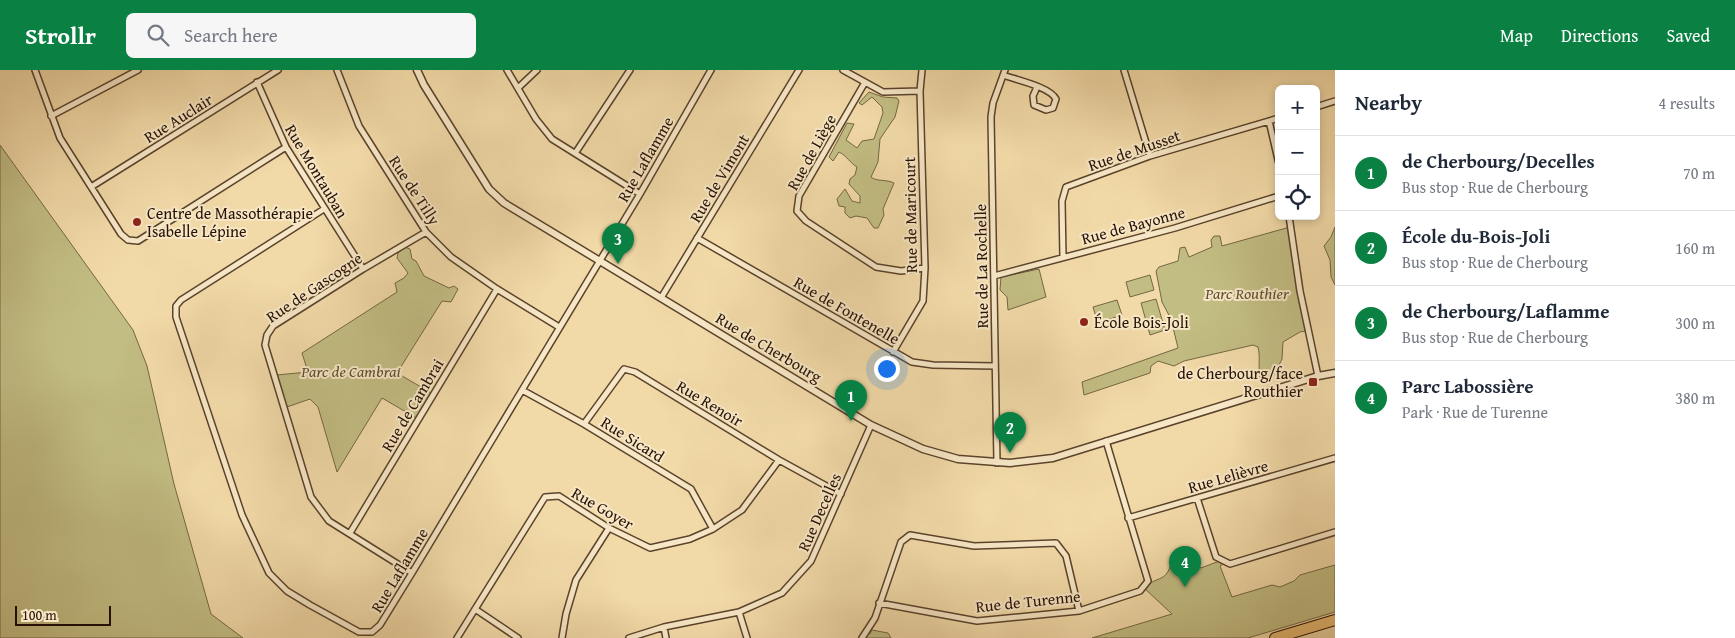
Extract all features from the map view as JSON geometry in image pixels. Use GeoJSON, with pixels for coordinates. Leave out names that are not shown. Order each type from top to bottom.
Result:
{"type":"FeatureCollection","features":[{"type":"Feature","properties":{"kind":"highway"},"geometry":{"type":"LineString","coordinates":[[1275,638],[1335,620]]}},
{"type":"Feature","properties":{"kind":"street"},"geometry":{"type":"LineString","coordinates":[[35,70],[60,138],[122,234],[128,240],[138,241],[286,147]]}},
{"type":"Feature","properties":{"kind":"street"},"geometry":{"type":"LineString","coordinates":[[51,116],[138,70]]}},
{"type":"Feature","properties":{"kind":"street","name":"Rue Auclair"},"geometry":{"type":"LineString","coordinates":[[91,187],[278,70]]}},
{"type":"Feature","properties":{"kind":"street","name":"Rue de Tilly"},"geometry":{"type":"LineString","coordinates":[[337,70],[359,126],[426,232],[451,257],[497,289],[559,327]]}},
{"type":"Feature","properties":{"kind":"street","name":"Rue de Cherbourg"},"geometry":{"type":"LineString","coordinates":[[417,70],[424,85],[489,189],[504,203],[871,425],[923,449],[958,459],[997,463],[1053,458],[1318,376],[1335,373]]}},
{"type":"Feature","properties":{"kind":"street"},"geometry":{"type":"LineString","coordinates":[[507,70],[536,119],[552,139],[576,152],[640,194]]}},
{"type":"Feature","properties":{"kind":"street"},"geometry":{"type":"LineString","coordinates":[[518,88],[536,70]]}},
{"type":"Feature","properties":{"kind":"street"},"geometry":{"type":"LineString","coordinates":[[576,152],[630,70]]}},
{"type":"Feature","properties":{"kind":"street","name":"Rue Laflamme"},"geometry":{"type":"LineString","coordinates":[[324,209],[181,300],[176,306],[176,317],[242,515],[269,573],[287,591],[310,605],[358,632],[372,632],[380,625],[412,573],[640,194],[711,70]]}},
{"type":"Feature","properties":{"kind":"street","name":"Rue de Vimont"},"geometry":{"type":"LineString","coordinates":[[661,298],[799,70]]}},
{"type":"Feature","properties":{"kind":"street"},"geometry":{"type":"LineString","coordinates":[[843,70],[864,84],[883,92],[920,92]]}},
{"type":"Feature","properties":{"kind":"street","name":"Rue de Maricourt"},"geometry":{"type":"LineString","coordinates":[[893,352],[923,301],[925,268],[920,92],[922,70]]}},
{"type":"Feature","properties":{"kind":"street"},"geometry":{"type":"LineString","coordinates":[[1124,70],[1150,156]]}},
{"type":"Feature","properties":{"kind":"street"},"geometry":{"type":"LineString","coordinates":[[1004,72],[1053,93],[1056,100],[1053,108],[1046,110],[1034,105],[1033,96],[1037,87]]}},
{"type":"Feature","properties":{"kind":"street","name":"Rue de La Rochelle"},"geometry":{"type":"LineString","coordinates":[[997,463],[991,117],[993,103],[1004,72]]}},
{"type":"Feature","properties":{"kind":"street","name":"Rue Montauban"},"geometry":{"type":"LineString","coordinates":[[257,82],[286,147],[363,269]]}},
{"type":"Feature","properties":{"kind":"street","name":"Rue de Liège"},"geometry":{"type":"LineString","coordinates":[[864,84],[799,196],[796,211],[806,221],[876,267],[901,271],[925,268]]}},
{"type":"Feature","properties":{"kind":"street"},"geometry":{"type":"LineString","coordinates":[[1320,106],[1335,103]]}},
{"type":"Feature","properties":{"kind":"street","name":"Rue de Musset"},"geometry":{"type":"LineString","coordinates":[[1063,257],[1062,195],[1066,187],[1150,156],[1275,119]]}},
{"type":"Feature","properties":{"kind":"street"},"geometry":{"type":"LineString","coordinates":[[1269,121],[1275,147]]}},
{"type":"Feature","properties":{"kind":"street","name":"Rue de Bayonne"},"geometry":{"type":"LineString","coordinates":[[994,276],[1175,228],[1275,197]]}},
{"type":"Feature","properties":{"kind":"street"},"geometry":{"type":"LineString","coordinates":[[1290,220],[1300,291],[1318,376]]}},
{"type":"Feature","properties":{"kind":"street","name":"Rue de Gascogne"},"geometry":{"type":"LineString","coordinates":[[412,573],[329,521],[311,498],[265,345],[267,335],[273,326],[426,232]]}},
{"type":"Feature","properties":{"kind":"street","name":"Rue de Fontenelle"},"geometry":{"type":"LineString","coordinates":[[697,238],[912,362],[933,366],[995,366]]}},
{"type":"Feature","properties":{"kind":"street","name":"Rue de Cambrai"},"geometry":{"type":"LineString","coordinates":[[350,533],[497,289]]}},
{"type":"Feature","properties":{"kind":"street","name":"Rue Renoir"},"geometry":{"type":"LineString","coordinates":[[584,424],[624,369],[635,372],[779,460],[841,494]]}},
{"type":"Feature","properties":{"kind":"street","name":"Rue Sicard"},"geometry":{"type":"LineString","coordinates":[[522,390],[584,424],[691,490],[713,529]]}},
{"type":"Feature","properties":{"kind":"street","name":"Rue Decelles"},"geometry":{"type":"LineString","coordinates":[[629,638],[664,627],[739,612],[782,593],[811,561],[871,425]]}},
{"type":"Feature","properties":{"kind":"street","name":"Rue de Turenne"},"geometry":{"type":"LineString","coordinates":[[879,603],[977,621],[1080,611],[1140,591],[1148,581],[1106,441]]}},
{"type":"Feature","properties":{"kind":"street","name":"Rue Lelièvre"},"geometry":{"type":"LineString","coordinates":[[1128,518],[1335,458]]}},
{"type":"Feature","properties":{"kind":"street","name":"Rue Goyer"},"geometry":{"type":"LineString","coordinates":[[457,638],[545,497],[559,496],[609,528],[650,548],[690,539],[713,529],[742,510],[779,460]]}},
{"type":"Feature","properties":{"kind":"street"},"geometry":{"type":"LineString","coordinates":[[1197,498],[1216,557],[1230,564],[1335,532]]}},
{"type":"Feature","properties":{"kind":"street"},"geometry":{"type":"LineString","coordinates":[[562,638],[566,614],[576,580],[609,528]]}},
{"type":"Feature","properties":{"kind":"street"},"geometry":{"type":"LineString","coordinates":[[862,638],[874,618],[901,542],[910,535],[974,546],[1056,543],[1066,556],[1080,611]]}},
{"type":"Feature","properties":{"kind":"street"},"geometry":{"type":"LineString","coordinates":[[475,609],[518,638]]}},
{"type":"Feature","properties":{"kind":"street"},"geometry":{"type":"LineString","coordinates":[[739,612],[747,638]]}},
{"type":"Feature","properties":{"kind":"street"},"geometry":{"type":"LineString","coordinates":[[664,627],[666,638]]}},
{"type":"Feature","properties":{"kind":"green space"},"geometry":{"type":"Polygon","coordinates":[[[869,92],[883,97],[897,98],[899,101],[895,117],[880,139],[878,162],[871,177],[894,183],[883,209],[884,215],[878,228],[874,228],[867,218],[856,216],[850,218],[845,213],[845,207],[839,206],[837,199],[845,189],[852,201],[860,203],[860,196],[849,184],[850,179],[855,175],[857,167],[839,152],[833,161],[829,157],[847,123],[854,124],[846,140],[857,148],[862,141],[874,139],[883,113],[882,107],[872,97],[862,105],[859,103],[869,92]]]}},
{"type":"Feature","properties":{"kind":"green space"},"geometry":{"type":"Polygon","coordinates":[[[0,145],[133,330],[147,366],[174,484],[211,614],[243,638],[0,638],[0,145]]]}},
{"type":"Feature","properties":{"kind":"green space","name":"Parc Routhier"},"geometry":{"type":"Polygon","coordinates":[[[1290,227],[1306,331],[1300,332],[1283,342],[1282,359],[1274,375],[1261,380],[1258,347],[1253,345],[1184,361],[1174,366],[1158,361],[1151,366],[1150,373],[1084,395],[1082,382],[1178,348],[1171,319],[1162,302],[1156,271],[1159,267],[1178,261],[1180,248],[1185,247],[1189,257],[1212,247],[1211,240],[1214,236],[1220,236],[1222,246],[1290,227]]]}},
{"type":"Feature","properties":{"kind":"green space"},"geometry":{"type":"Polygon","coordinates":[[[1335,227],[1335,285],[1331,277],[1330,260],[1324,246],[1331,237],[1335,227]]]}},
{"type":"Feature","properties":{"kind":"green space","name":"Parc de Cambrai"},"geometry":{"type":"Polygon","coordinates":[[[405,247],[410,249],[412,259],[416,261],[424,276],[449,288],[454,286],[458,289],[451,302],[442,301],[397,373],[433,394],[418,419],[382,398],[337,472],[318,407],[310,399],[284,408],[276,380],[277,375],[308,372],[302,353],[397,292],[395,283],[404,278],[408,273],[397,258],[398,253],[405,247]]]}},
{"type":"Feature","properties":{"kind":"green space"},"geometry":{"type":"Polygon","coordinates":[[[1039,269],[1046,297],[1008,310],[1007,297],[1000,290],[1001,277],[1039,269]]]}},
{"type":"Feature","properties":{"kind":"green space"},"geometry":{"type":"Polygon","coordinates":[[[1150,275],[1154,290],[1130,297],[1126,282],[1150,275]]]}},
{"type":"Feature","properties":{"kind":"green space"},"geometry":{"type":"Polygon","coordinates":[[[1156,299],[1165,330],[1150,335],[1141,303],[1156,299]]]}},
{"type":"Feature","properties":{"kind":"green space"},"geometry":{"type":"Polygon","coordinates":[[[1117,300],[1122,315],[1098,323],[1093,307],[1117,300]]]}},
{"type":"Feature","properties":{"kind":"green space"},"geometry":{"type":"Polygon","coordinates":[[[1173,558],[1191,565],[1195,564],[1201,568],[1222,560],[1226,562],[1220,566],[1232,597],[1272,585],[1280,587],[1294,581],[1300,575],[1335,565],[1335,612],[1248,638],[1092,638],[1172,614],[1144,588],[1165,576],[1173,558]]]}},
{"type":"Feature","properties":{"kind":"green space"},"geometry":{"type":"Polygon","coordinates":[[[872,630],[888,633],[891,638],[862,638],[866,632],[870,634],[872,630]]]}},
{"type":"Feature","properties":{"kind":"place","name":"Centre de Massothérapie Isabelle Lépine"},"geometry":{"type":"Point","coordinates":[137,222]}},
{"type":"Feature","properties":{"kind":"place","name":"de Cherbourg/Laflamme"},"geometry":{"type":"Point","coordinates":[618,264]}},
{"type":"Feature","properties":{"kind":"place","name":"École Bois-Joli"},"geometry":{"type":"Point","coordinates":[1084,322]}},
{"type":"Feature","properties":{"kind":"place","name":"de Cherbourg/face Routhier"},"geometry":{"type":"Point","coordinates":[1313,382]}},
{"type":"Feature","properties":{"kind":"place","name":"de Cherbourg/Decelles"},"geometry":{"type":"Point","coordinates":[851,421]}},
{"type":"Feature","properties":{"kind":"place","name":"École du-Bois-Joli"},"geometry":{"type":"Point","coordinates":[1010,453]}},
{"type":"Feature","properties":{"kind":"place","name":"Parc Labossière"},"geometry":{"type":"Point","coordinates":[1185,587]}}]}
